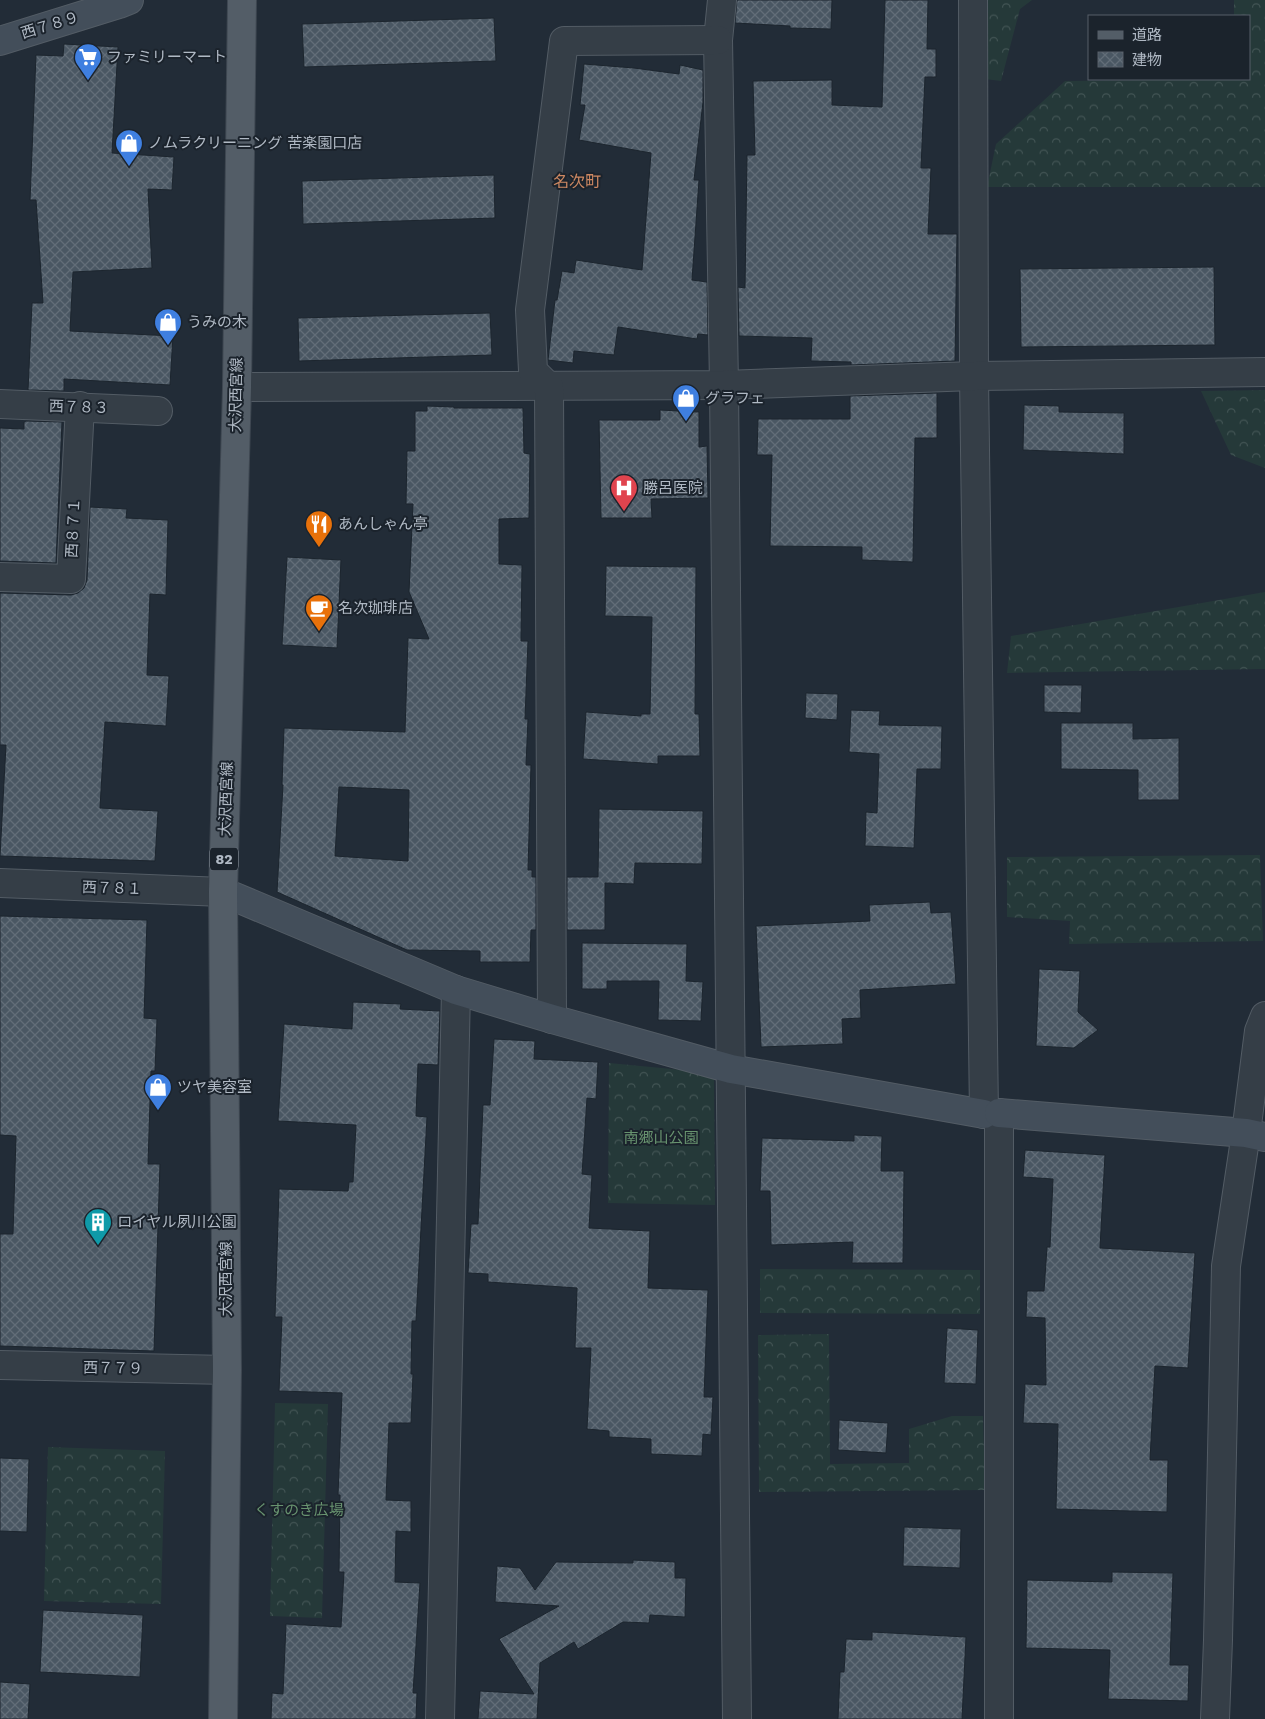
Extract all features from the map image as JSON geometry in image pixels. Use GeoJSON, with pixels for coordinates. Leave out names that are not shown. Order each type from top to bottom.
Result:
{"type":"FeatureCollection","features":[{"type":"Feature","properties":{"kind":"main road","name":"大沢西宮線"},"geometry":{"type":"LineString","coordinates":[[223,1719],[227,1370],[223,892],[237,387],[242,0]]}},
{"type":"Feature","properties":{"kind":"street","name":"西７８９"},"geometry":{"type":"LineString","coordinates":[[0,41],[128,0]]}},
{"type":"Feature","properties":{"kind":"street"},"geometry":{"type":"LineString","coordinates":[[722,0],[718,40],[724,385],[737,1719]]}},
{"type":"Feature","properties":{"kind":"street"},"geometry":{"type":"LineString","coordinates":[[973,0],[974,376],[992,1114],[999,1719]]}},
{"type":"Feature","properties":{"kind":"street"},"geometry":{"type":"LineString","coordinates":[[552,1019],[549,386],[533,371],[530,310],[564,42],[718,40]]}},
{"type":"Feature","properties":{"kind":"street"},"geometry":{"type":"LineString","coordinates":[[237,387],[724,385],[974,376],[1265,372]]}},
{"type":"Feature","properties":{"kind":"street","name":"西７８３"},"geometry":{"type":"LineString","coordinates":[[0,404],[158,410]]}},
{"type":"Feature","properties":{"kind":"street","name":"西８７１"},"geometry":{"type":"LineString","coordinates":[[0,577],[71,579],[80,406]]}},
{"type":"Feature","properties":{"kind":"street","name":"西７８１"},"geometry":{"type":"LineString","coordinates":[[0,883],[223,892]]}},
{"type":"Feature","properties":{"kind":"street"},"geometry":{"type":"LineString","coordinates":[[223,892],[456,990],[731,1069],[992,1114],[1255,1135]]}},
{"type":"Feature","properties":{"kind":"street"},"geometry":{"type":"LineString","coordinates":[[440,1719],[456,990]]}},
{"type":"Feature","properties":{"kind":"street"},"geometry":{"type":"LineString","coordinates":[[1214,1719],[1226,1266],[1255,1135],[1259,1032],[1265,1016]]}},
{"type":"Feature","properties":{"kind":"street","name":"西７７９"},"geometry":{"type":"LineString","coordinates":[[0,1366],[227,1370]]}},
{"type":"Feature","properties":{"kind":"green space"},"geometry":{"type":"Polygon","coordinates":[[[987,0],[1032,0],[1020,9],[1001,81],[985,79],[987,0]]]}},
{"type":"Feature","properties":{"kind":"green space"},"geometry":{"type":"Polygon","coordinates":[[[1234,0],[1265,0],[1265,187],[987,187],[996,144],[1065,81],[1250,80],[1250,15],[1234,15],[1234,0]]]}},
{"type":"Feature","properties":{"kind":"green space"},"geometry":{"type":"Polygon","coordinates":[[[1265,390],[1265,468],[1231,455],[1201,391],[1265,390]]]}},
{"type":"Feature","properties":{"kind":"green space"},"geometry":{"type":"Polygon","coordinates":[[[1265,592],[1265,669],[1007,673],[1011,636],[1265,592]]]}},
{"type":"Feature","properties":{"kind":"green space"},"geometry":{"type":"Polygon","coordinates":[[[1260,855],[1263,941],[1069,944],[1070,921],[1007,917],[1007,857],[1260,855]]]}},
{"type":"Feature","properties":{"kind":"green space","name":"南郷山公園"},"geometry":{"type":"Polygon","coordinates":[[[609,1063],[714,1073],[715,1205],[608,1203],[609,1063]]]}},
{"type":"Feature","properties":{"kind":"green space"},"geometry":{"type":"Polygon","coordinates":[[[760,1269],[980,1270],[980,1314],[760,1313],[760,1269]]]}},
{"type":"Feature","properties":{"kind":"green space"},"geometry":{"type":"Polygon","coordinates":[[[829,1334],[830,1464],[909,1463],[909,1429],[952,1416],[983,1416],[985,1490],[759,1492],[758,1335],[829,1334]]]}},
{"type":"Feature","properties":{"kind":"green space","name":"くすのき広場"},"geometry":{"type":"Polygon","coordinates":[[[275,1403],[328,1404],[322,1618],[270,1616],[275,1403]]]}},
{"type":"Feature","properties":{"kind":"green space"},"geometry":{"type":"Polygon","coordinates":[[[48,1447],[165,1451],[161,1604],[44,1601],[48,1447]]]}},
{"type":"Feature","properties":{"kind":"building"},"geometry":{"type":"Polygon","coordinates":[[[737,0],[832,0],[831,29],[790,28],[790,26],[735,23],[737,0]]]}},
{"type":"Feature","properties":{"kind":"building"},"geometry":{"type":"Polygon","coordinates":[[[885,0],[928,0],[927,49],[936,49],[936,77],[925,77],[921,168],[931,168],[928,234],[957,234],[955,361],[851,365],[851,362],[811,361],[812,338],[739,336],[738,287],[745,288],[747,155],[755,155],[753,81],[832,80],[832,105],[882,107],[885,0]]]}},
{"type":"Feature","properties":{"kind":"building"},"geometry":{"type":"Polygon","coordinates":[[[494,18],[496,61],[304,67],[302,24],[494,18]]]}},
{"type":"Feature","properties":{"kind":"building"},"geometry":{"type":"Polygon","coordinates":[[[64,44],[118,47],[112,153],[174,157],[172,190],[148,189],[152,268],[73,272],[70,331],[173,336],[170,385],[64,379],[64,391],[28,390],[32,303],[43,303],[36,200],[30,200],[36,55],[63,56],[64,44]]]}},
{"type":"Feature","properties":{"kind":"building"},"geometry":{"type":"Polygon","coordinates":[[[584,64],[679,74],[680,65],[703,70],[703,102],[694,180],[699,180],[692,280],[707,282],[708,335],[698,334],[697,339],[618,327],[614,355],[574,351],[573,363],[548,360],[555,300],[557,300],[562,271],[574,273],[576,260],[642,270],[651,153],[579,140],[585,105],[580,105],[584,64]]]}},
{"type":"Feature","properties":{"kind":"building"},"geometry":{"type":"Polygon","coordinates":[[[494,175],[495,218],[303,224],[302,181],[494,175]]]}},
{"type":"Feature","properties":{"kind":"building"},"geometry":{"type":"Polygon","coordinates":[[[1214,267],[1215,345],[1021,347],[1020,269],[1214,267]]]}},
{"type":"Feature","properties":{"kind":"building"},"geometry":{"type":"Polygon","coordinates":[[[490,313],[492,355],[299,361],[298,318],[490,313]]]}},
{"type":"Feature","properties":{"kind":"building"},"geometry":{"type":"Polygon","coordinates":[[[937,393],[937,438],[915,438],[913,562],[862,560],[862,547],[770,546],[772,455],[757,455],[758,419],[850,419],[850,396],[937,393]]]}},
{"type":"Feature","properties":{"kind":"building"},"geometry":{"type":"Polygon","coordinates":[[[1024,405],[1059,406],[1059,412],[1124,413],[1124,454],[1023,450],[1024,405]]]}},
{"type":"Feature","properties":{"kind":"building"},"geometry":{"type":"Polygon","coordinates":[[[427,406],[523,408],[524,453],[530,454],[529,518],[499,519],[499,564],[522,565],[521,641],[528,641],[525,719],[528,719],[526,765],[531,765],[528,870],[532,870],[532,877],[536,877],[536,930],[531,930],[530,962],[480,962],[480,951],[407,950],[277,892],[284,728],[405,732],[408,638],[429,639],[409,592],[413,504],[406,504],[407,451],[415,451],[415,411],[427,411],[427,406]],[[339,787],[335,856],[408,861],[409,790],[339,787]]]}},
{"type":"Feature","properties":{"kind":"building"},"geometry":{"type":"Polygon","coordinates":[[[660,410],[699,412],[699,447],[707,446],[708,498],[651,499],[652,518],[601,518],[599,420],[660,420],[660,410]]]}},
{"type":"Feature","properties":{"kind":"building"},"geometry":{"type":"Polygon","coordinates":[[[24,422],[62,422],[56,563],[0,561],[0,428],[24,429],[24,422]]]}},
{"type":"Feature","properties":{"kind":"building"},"geometry":{"type":"Polygon","coordinates":[[[90,507],[127,509],[126,518],[168,520],[166,595],[150,594],[147,675],[169,676],[166,726],[105,722],[100,808],[158,811],[155,861],[0,856],[6,745],[0,745],[0,593],[71,595],[78,593],[84,588],[87,580],[90,507]]]}},
{"type":"Feature","properties":{"kind":"building"},"geometry":{"type":"Polygon","coordinates":[[[287,557],[341,560],[337,648],[282,645],[287,557]]]}},
{"type":"Feature","properties":{"kind":"building"},"geometry":{"type":"Polygon","coordinates":[[[606,566],[696,567],[695,714],[699,714],[700,756],[658,756],[658,764],[583,759],[586,712],[641,716],[641,714],[650,714],[652,617],[605,616],[606,566]]]}},
{"type":"Feature","properties":{"kind":"building"},"geometry":{"type":"Polygon","coordinates":[[[1044,685],[1082,685],[1081,713],[1044,712],[1044,685]]]}},
{"type":"Feature","properties":{"kind":"building"},"geometry":{"type":"Polygon","coordinates":[[[806,693],[838,694],[837,720],[805,718],[806,693]]]}},
{"type":"Feature","properties":{"kind":"building"},"geometry":{"type":"Polygon","coordinates":[[[851,710],[880,711],[879,725],[942,726],[941,769],[917,769],[914,848],[865,846],[866,812],[877,813],[879,754],[849,752],[851,710]]]}},
{"type":"Feature","properties":{"kind":"building"},"geometry":{"type":"Polygon","coordinates":[[[1061,723],[1133,723],[1133,739],[1179,738],[1179,800],[1138,800],[1138,770],[1061,769],[1061,723]]]}},
{"type":"Feature","properties":{"kind":"building"},"geometry":{"type":"Polygon","coordinates":[[[599,809],[703,811],[702,864],[635,863],[634,884],[605,883],[605,930],[567,930],[567,877],[598,877],[599,809]]]}},
{"type":"Feature","properties":{"kind":"building"},"geometry":{"type":"Polygon","coordinates":[[[930,902],[931,913],[951,912],[956,984],[860,990],[861,1018],[842,1019],[843,1044],[761,1047],[756,926],[870,921],[869,905],[930,902]]]}},
{"type":"Feature","properties":{"kind":"building"},"geometry":{"type":"Polygon","coordinates":[[[0,916],[147,920],[144,1018],[157,1019],[155,1071],[151,1071],[148,1164],[160,1164],[154,1351],[0,1346],[0,1234],[13,1234],[16,1136],[0,1135],[0,916]]]}},
{"type":"Feature","properties":{"kind":"building"},"geometry":{"type":"Polygon","coordinates":[[[582,943],[687,944],[686,981],[703,982],[701,1021],[658,1020],[659,981],[607,981],[607,989],[582,989],[582,943]]]}},
{"type":"Feature","properties":{"kind":"building"},"geometry":{"type":"Polygon","coordinates":[[[1039,969],[1080,971],[1078,1012],[1098,1030],[1074,1048],[1036,1046],[1039,969]]]}},
{"type":"Feature","properties":{"kind":"building"},"geometry":{"type":"Polygon","coordinates":[[[353,1002],[401,1004],[400,1009],[440,1011],[438,1065],[418,1064],[416,1116],[427,1117],[416,1321],[412,1321],[411,1374],[413,1374],[411,1423],[389,1423],[386,1500],[411,1501],[411,1532],[396,1531],[395,1582],[420,1583],[413,1693],[417,1693],[416,1719],[271,1719],[272,1693],[283,1694],[286,1624],[341,1627],[344,1572],[339,1572],[340,1495],[338,1495],[342,1393],[279,1391],[282,1317],[275,1317],[279,1189],[348,1191],[349,1182],[353,1182],[356,1125],[278,1121],[284,1024],[352,1029],[353,1002]]]}},
{"type":"Feature","properties":{"kind":"building"},"geometry":{"type":"Polygon","coordinates":[[[494,1039],[535,1041],[534,1059],[598,1062],[596,1099],[587,1098],[582,1174],[592,1175],[589,1228],[650,1231],[648,1288],[708,1290],[704,1397],[713,1397],[711,1435],[703,1434],[702,1456],[651,1454],[651,1439],[609,1437],[609,1431],[587,1429],[591,1348],[575,1348],[577,1288],[488,1282],[488,1274],[468,1273],[471,1224],[478,1224],[483,1105],[490,1105],[494,1039]]]}},
{"type":"Feature","properties":{"kind":"building"},"geometry":{"type":"Polygon","coordinates":[[[854,1135],[882,1136],[881,1171],[904,1171],[903,1263],[852,1263],[853,1242],[771,1245],[770,1191],[760,1191],[762,1138],[854,1141],[854,1135]]]}},
{"type":"Feature","properties":{"kind":"building"},"geometry":{"type":"Polygon","coordinates":[[[1025,1150],[1105,1155],[1100,1248],[1195,1253],[1188,1368],[1155,1366],[1150,1460],[1168,1460],[1167,1512],[1056,1509],[1058,1424],[1023,1423],[1025,1384],[1046,1385],[1045,1318],[1026,1317],[1027,1291],[1044,1291],[1047,1247],[1050,1247],[1053,1179],[1023,1177],[1025,1150]]]}},
{"type":"Feature","properties":{"kind":"building"},"geometry":{"type":"Polygon","coordinates":[[[947,1328],[978,1330],[976,1384],[944,1383],[947,1328]]]}},
{"type":"Feature","properties":{"kind":"building"},"geometry":{"type":"Polygon","coordinates":[[[839,1420],[888,1423],[886,1453],[838,1450],[839,1420]]]}},
{"type":"Feature","properties":{"kind":"building"},"geometry":{"type":"Polygon","coordinates":[[[0,1458],[29,1459],[27,1532],[0,1531],[0,1458]]]}},
{"type":"Feature","properties":{"kind":"building"},"geometry":{"type":"Polygon","coordinates":[[[904,1527],[961,1529],[960,1568],[903,1566],[904,1527]]]}},
{"type":"Feature","properties":{"kind":"building"},"geometry":{"type":"Polygon","coordinates":[[[633,1560],[675,1562],[675,1578],[686,1578],[685,1617],[650,1615],[649,1623],[623,1622],[578,1649],[574,1642],[540,1663],[537,1719],[478,1719],[480,1691],[534,1694],[499,1639],[559,1606],[495,1602],[497,1566],[520,1568],[535,1590],[556,1562],[633,1563],[633,1560]]]}},
{"type":"Feature","properties":{"kind":"building"},"geometry":{"type":"Polygon","coordinates":[[[1112,1572],[1173,1573],[1170,1665],[1189,1665],[1188,1701],[1108,1699],[1110,1650],[1026,1648],[1027,1580],[1112,1582],[1112,1572]]]}},
{"type":"Feature","properties":{"kind":"building"},"geometry":{"type":"Polygon","coordinates":[[[43,1610],[143,1615],[140,1677],[40,1672],[43,1610]]]}},
{"type":"Feature","properties":{"kind":"building"},"geometry":{"type":"Polygon","coordinates":[[[872,1632],[966,1637],[962,1719],[838,1719],[840,1672],[844,1672],[846,1639],[872,1640],[872,1632]]]}},
{"type":"Feature","properties":{"kind":"building"},"geometry":{"type":"Polygon","coordinates":[[[0,1682],[30,1684],[28,1719],[0,1719],[0,1682]]]}},
{"type":"Feature","properties":{"kind":"place","name":"ファミリーマート"},"geometry":{"type":"Point","coordinates":[88,81]}},
{"type":"Feature","properties":{"kind":"place","name":"ノムラクリーニング 苦楽園口店"},"geometry":{"type":"Point","coordinates":[129,167]}},
{"type":"Feature","properties":{"kind":"place","name":"うみの木"},"geometry":{"type":"Point","coordinates":[168,346]}},
{"type":"Feature","properties":{"kind":"place","name":"グラフェ"},"geometry":{"type":"Point","coordinates":[686,422]}},
{"type":"Feature","properties":{"kind":"place","name":"勝呂医院"},"geometry":{"type":"Point","coordinates":[624,512]}},
{"type":"Feature","properties":{"kind":"place","name":"あんしゃん亭"},"geometry":{"type":"Point","coordinates":[319,548]}},
{"type":"Feature","properties":{"kind":"place","name":"名次珈琲店"},"geometry":{"type":"Point","coordinates":[319,632]}},
{"type":"Feature","properties":{"kind":"place","name":"ツヤ美容室"},"geometry":{"type":"Point","coordinates":[158,1111]}},
{"type":"Feature","properties":{"kind":"place","name":"ロイヤル夙川公園"},"geometry":{"type":"Point","coordinates":[98,1246]}},
{"type":"Feature","properties":{"kind":"district","name":"名次町"},"geometry":{"type":"Point","coordinates":[577,181]}}]}
